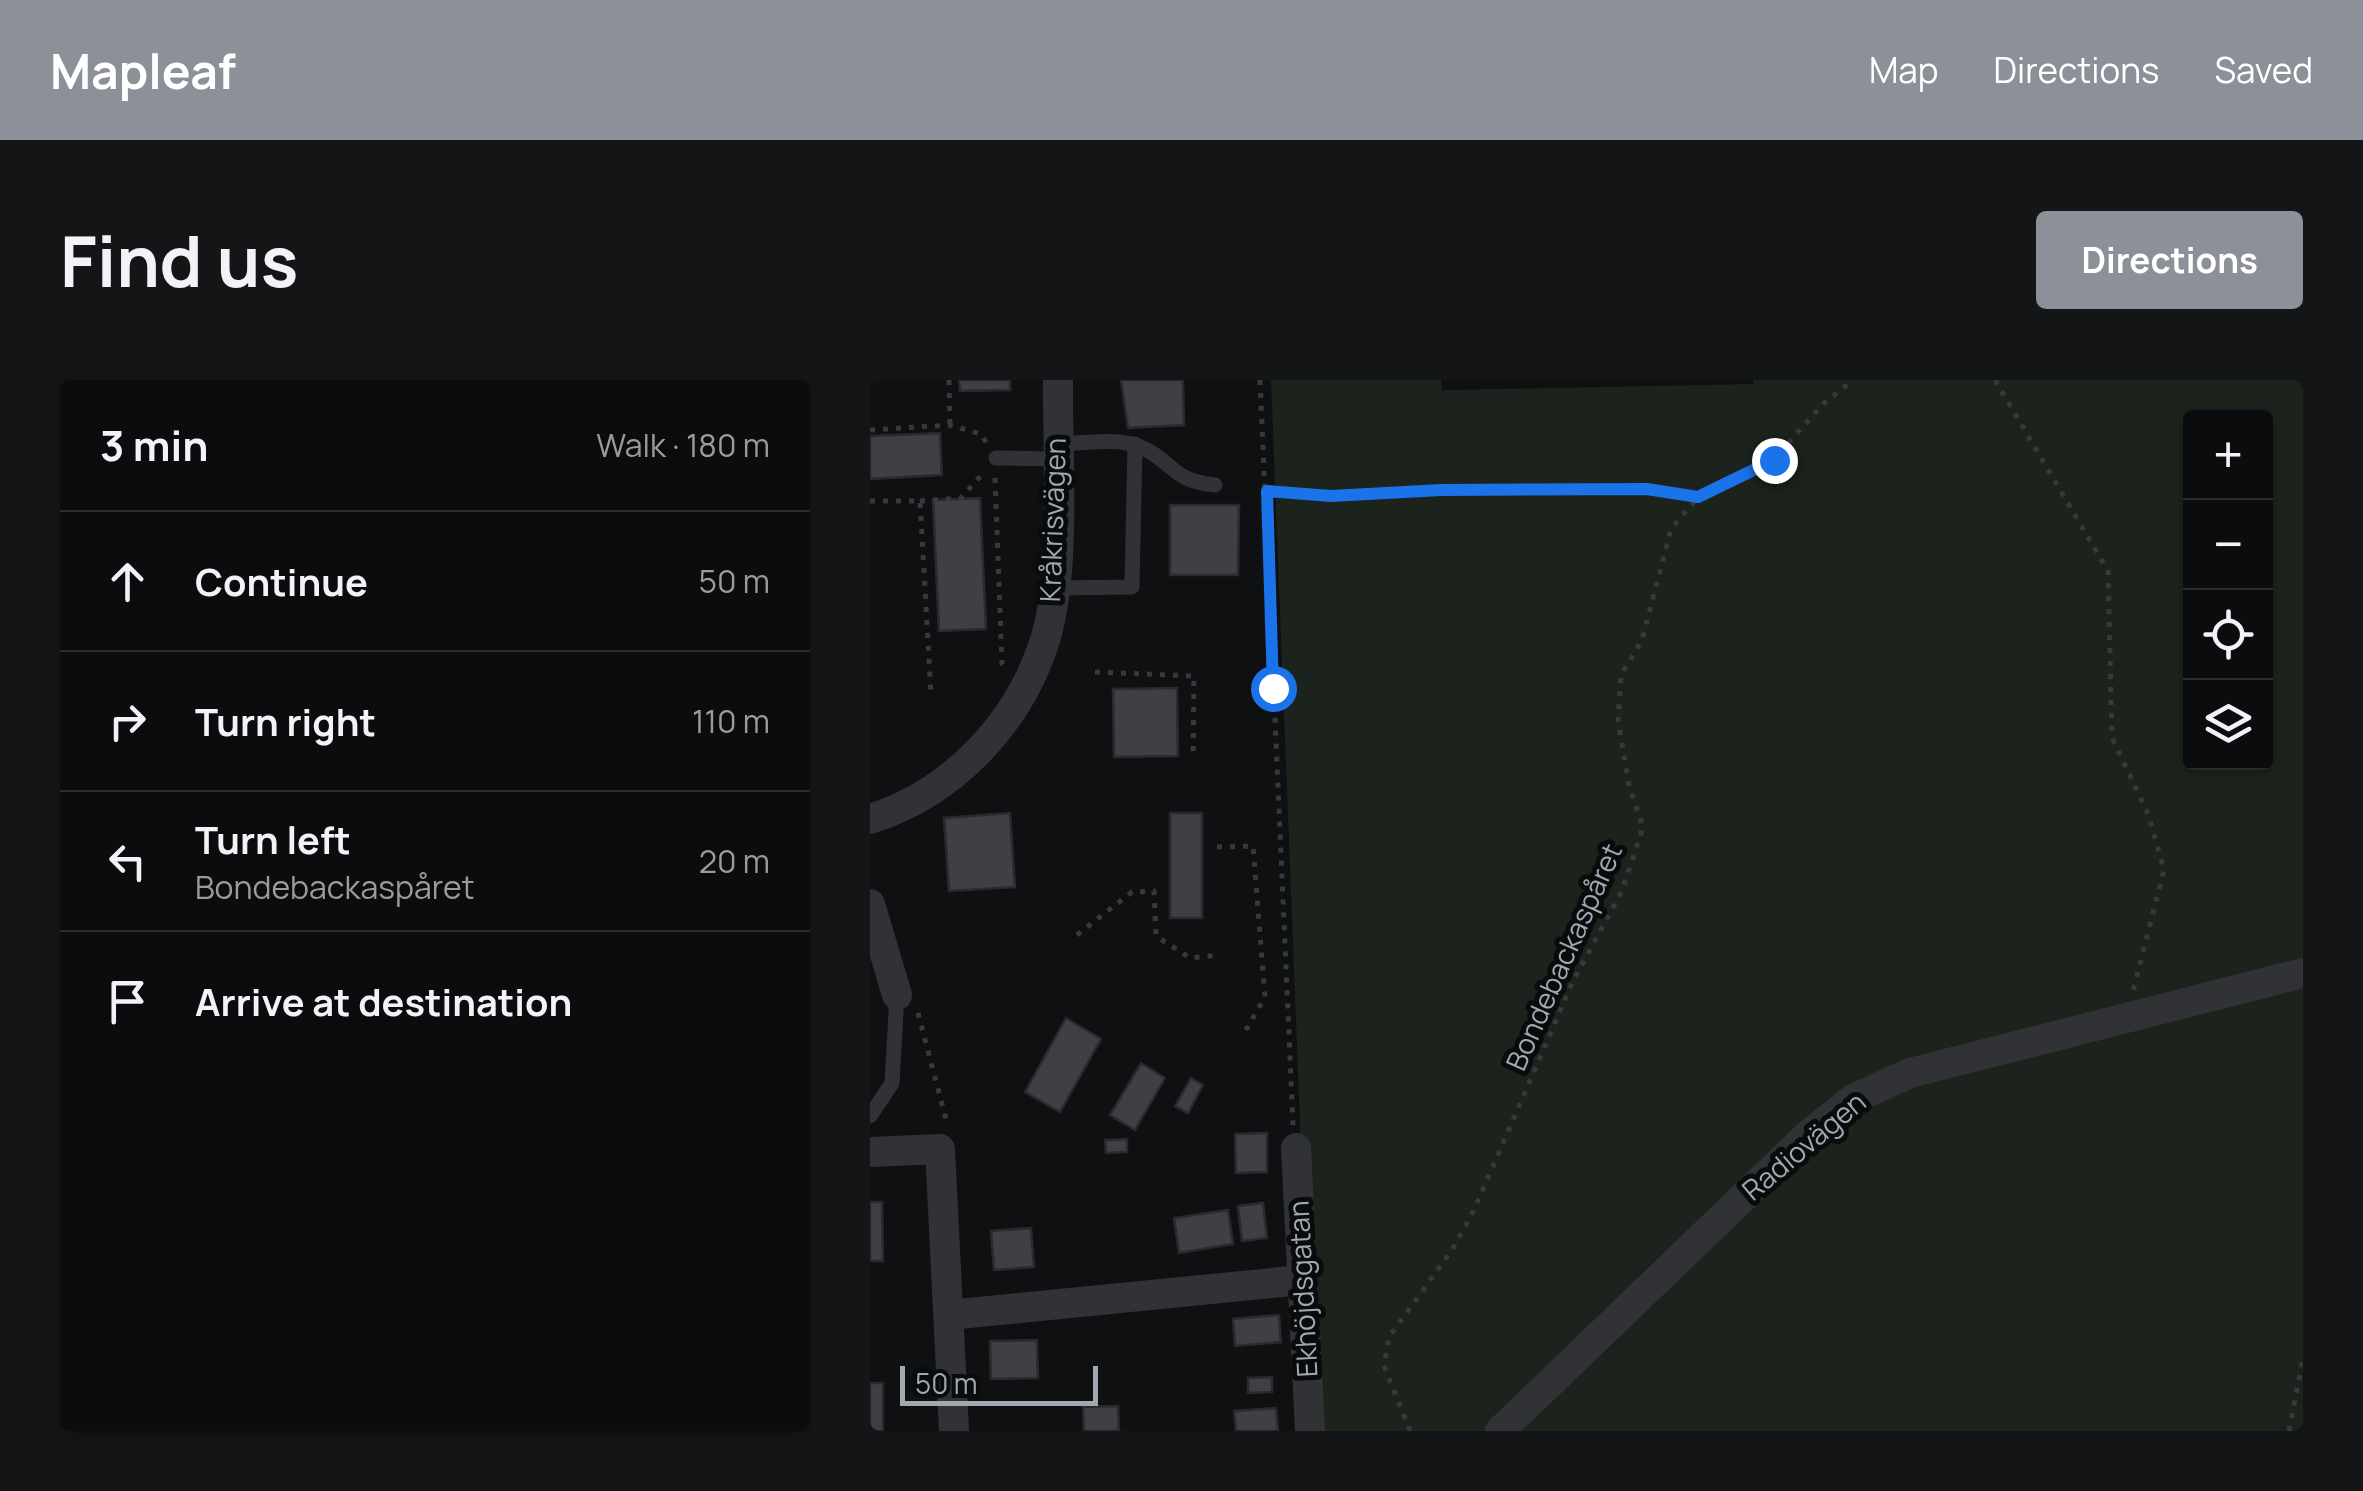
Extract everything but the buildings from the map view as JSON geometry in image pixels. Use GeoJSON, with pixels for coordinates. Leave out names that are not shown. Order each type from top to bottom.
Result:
{"type":"FeatureCollection","features":[{"type":"Feature","properties":{"kind":"street","name":"Kråkrisvägen"},"geometry":{"type":"LineString","coordinates":[[870,820],[920,799],[958,772],[992,737],[1026,682],[1045,639],[1053,588],[1058,380]]}},
{"type":"Feature","properties":{"kind":"street"},"geometry":{"type":"LineString","coordinates":[[870,904],[896,995]]}},
{"type":"Feature","properties":{"kind":"street","name":"Radiovägen"},"geometry":{"type":"LineString","coordinates":[[1500,1431],[1807,1136],[1852,1098],[1910,1073],[2303,974]]}},
{"type":"Feature","properties":{"kind":"street","name":"Ekhöjdsgatan"},"geometry":{"type":"LineString","coordinates":[[1296,1148],[1310,1431]]}},
{"type":"Feature","properties":{"kind":"street"},"geometry":{"type":"LineString","coordinates":[[870,1152],[940,1149],[954,1431]]}},
{"type":"Feature","properties":{"kind":"street"},"geometry":{"type":"LineString","coordinates":[[949,1315],[1302,1280]]}},
{"type":"Feature","properties":{"kind":"lane"},"geometry":{"type":"LineString","coordinates":[[1053,588],[1132,587],[1135,444]]}},
{"type":"Feature","properties":{"kind":"lane"},"geometry":{"type":"LineString","coordinates":[[996,458],[1135,444],[1155,455],[1177,477],[1215,485]]}},
{"type":"Feature","properties":{"kind":"lane"},"geometry":{"type":"LineString","coordinates":[[870,1116],[892,1083],[896,995]]}},
{"type":"Feature","properties":{"kind":"path"},"geometry":{"type":"LineString","coordinates":[[949,380],[950,425]]}},
{"type":"Feature","properties":{"kind":"path"},"geometry":{"type":"LineString","coordinates":[[1260,380],[1296,1148]]}},
{"type":"Feature","properties":{"kind":"path","name":"Bondebackaspåret"},"geometry":{"type":"LineString","coordinates":[[1410,1431],[1384,1366],[1389,1337],[1452,1250],[1474,1210],[1573,981],[1622,891],[1643,827],[1618,722],[1621,675],[1642,640],[1671,530],[1698,497],[1774,460],[1823,404],[1852,380]]}},
{"type":"Feature","properties":{"kind":"path"},"geometry":{"type":"LineString","coordinates":[[1995,380],[2108,570],[2112,738],[2148,814],[2164,870],[2126,1018]]}},
{"type":"Feature","properties":{"kind":"path"},"geometry":{"type":"LineString","coordinates":[[870,430],[950,425],[981,434],[996,458],[998,636],[1002,664],[1026,682]]}},
{"type":"Feature","properties":{"kind":"path"},"geometry":{"type":"LineString","coordinates":[[870,501],[962,498],[996,458]]}},
{"type":"Feature","properties":{"kind":"path"},"geometry":{"type":"LineString","coordinates":[[1267,491],[1331,496],[1441,490],[1647,489],[1698,497]]}},
{"type":"Feature","properties":{"kind":"path"},"geometry":{"type":"LineString","coordinates":[[920,501],[931,694]]}},
{"type":"Feature","properties":{"kind":"path"},"geometry":{"type":"LineString","coordinates":[[1095,672],[1194,676],[1193,759]]}},
{"type":"Feature","properties":{"kind":"path"},"geometry":{"type":"LineString","coordinates":[[1217,846],[1253,846],[1265,998],[1246,1030]]}},
{"type":"Feature","properties":{"kind":"path"},"geometry":{"type":"LineString","coordinates":[[1077,936],[1132,892],[1154,891],[1156,936],[1190,958],[1220,956]]}},
{"type":"Feature","properties":{"kind":"path"},"geometry":{"type":"LineString","coordinates":[[896,995],[917,1010],[946,1117],[947,1134],[940,1149]]}},
{"type":"Feature","properties":{"kind":"path"},"geometry":{"type":"LineString","coordinates":[[2289,1431],[2303,1358]]}},
{"type":"Feature","properties":{"kind":"shaded area"},"geometry":{"type":"Polygon","coordinates":[[[1271,380],[1441,380],[1442,390],[1753,384],[1753,380],[2303,380],[2303,1431],[1312,1431],[1271,380]]]}},
{"type":"Feature","properties":{"kind":"route"},"geometry":{"type":"LineString","coordinates":[[1273,688],[1267,491],[1331,496],[1441,490],[1647,489],[1698,497],[1774,460]]}}]}
